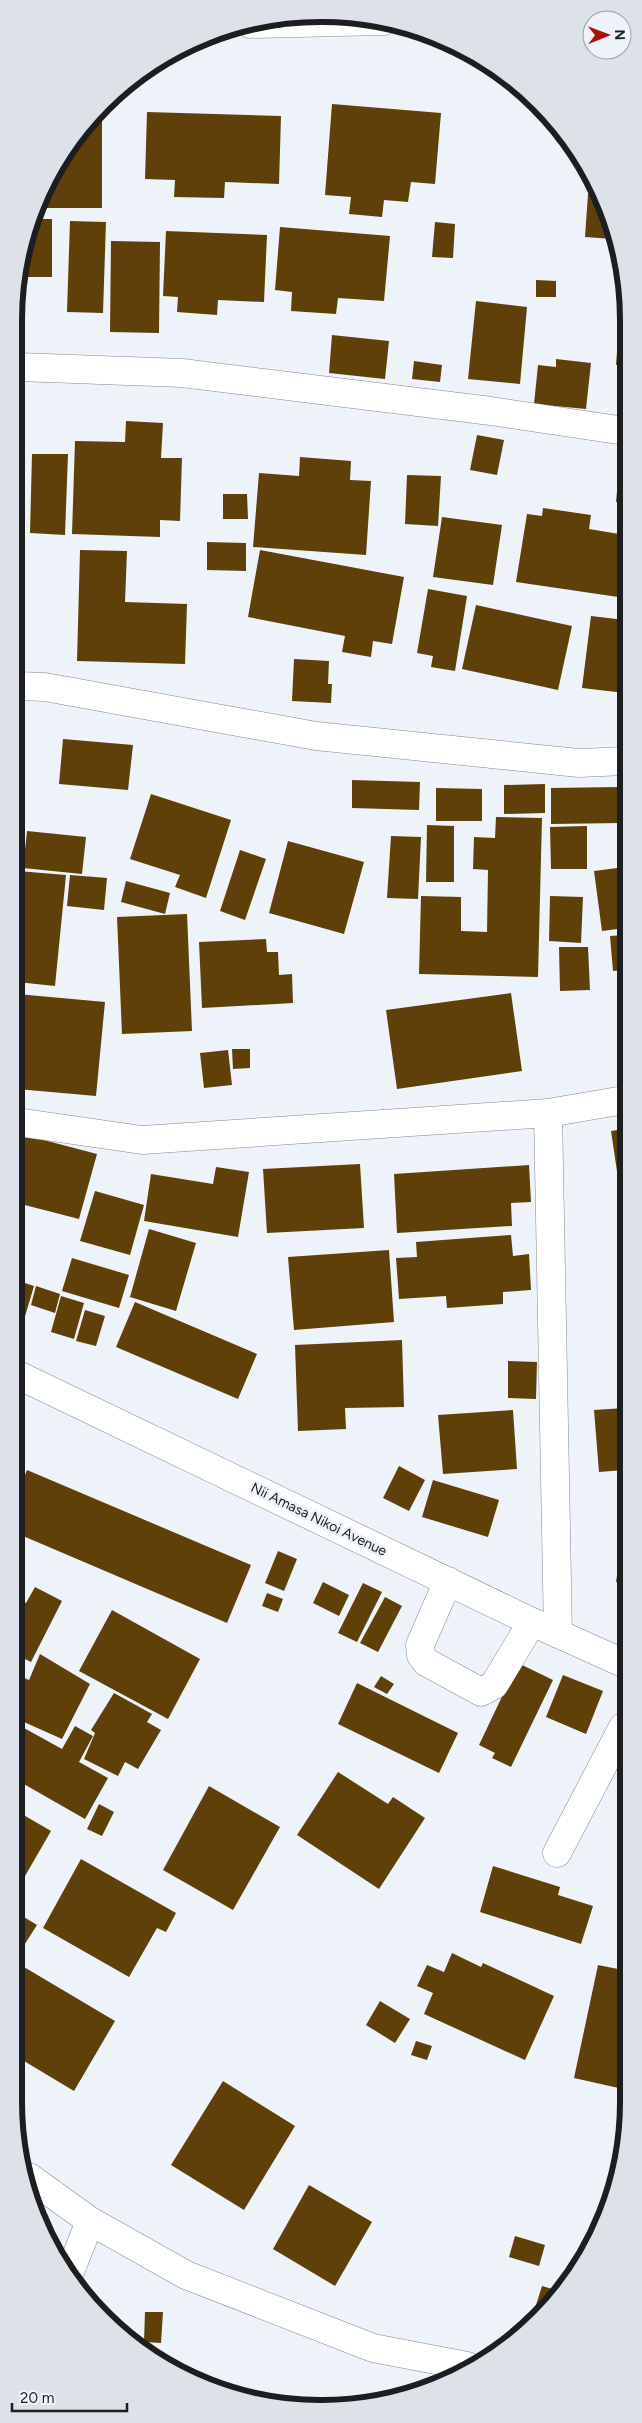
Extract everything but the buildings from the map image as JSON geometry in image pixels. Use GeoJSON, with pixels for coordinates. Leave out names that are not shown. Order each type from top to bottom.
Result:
{"type":"FeatureCollection","features":[{"type":"Feature","properties":{"kind":"street"},"geometry":{"type":"LineString","coordinates":[[306,23],[327,22]]}},
{"type":"Feature","properties":{"kind":"street"},"geometry":{"type":"LineString","coordinates":[[22,367],[182,372],[491,411],[620,430]]}},
{"type":"Feature","properties":{"kind":"street"},"geometry":{"type":"LineString","coordinates":[[22,686],[45,687],[316,736],[579,764],[620,761]]}},
{"type":"Feature","properties":{"kind":"street"},"geometry":{"type":"LineString","coordinates":[[22,1123],[142,1140],[548,1113],[620,1101]]}},
{"type":"Feature","properties":{"kind":"street"},"geometry":{"type":"LineString","coordinates":[[548,1113],[558,1634]]}},
{"type":"Feature","properties":{"kind":"street","name":"Nii Amasa Nikoi Avenue"},"geometry":{"type":"LineString","coordinates":[[22,1377],[532,1622],[620,1662]]}},
{"type":"Feature","properties":{"kind":"street"},"geometry":{"type":"LineString","coordinates":[[448,1581],[420,1645],[421,1655],[426,1662],[481,1692],[494,1685],[532,1622]]}},
{"type":"Feature","properties":{"kind":"street"},"geometry":{"type":"LineString","coordinates":[[557,1853],[620,1733]]}},
{"type":"Feature","properties":{"kind":"street"},"geometry":{"type":"LineString","coordinates":[[33,2180],[90,2221],[186,2275],[373,2348],[462,2365]]}},
{"type":"Feature","properties":{"kind":"street"},"geometry":{"type":"LineString","coordinates":[[72,2267],[90,2221]]}}]}
